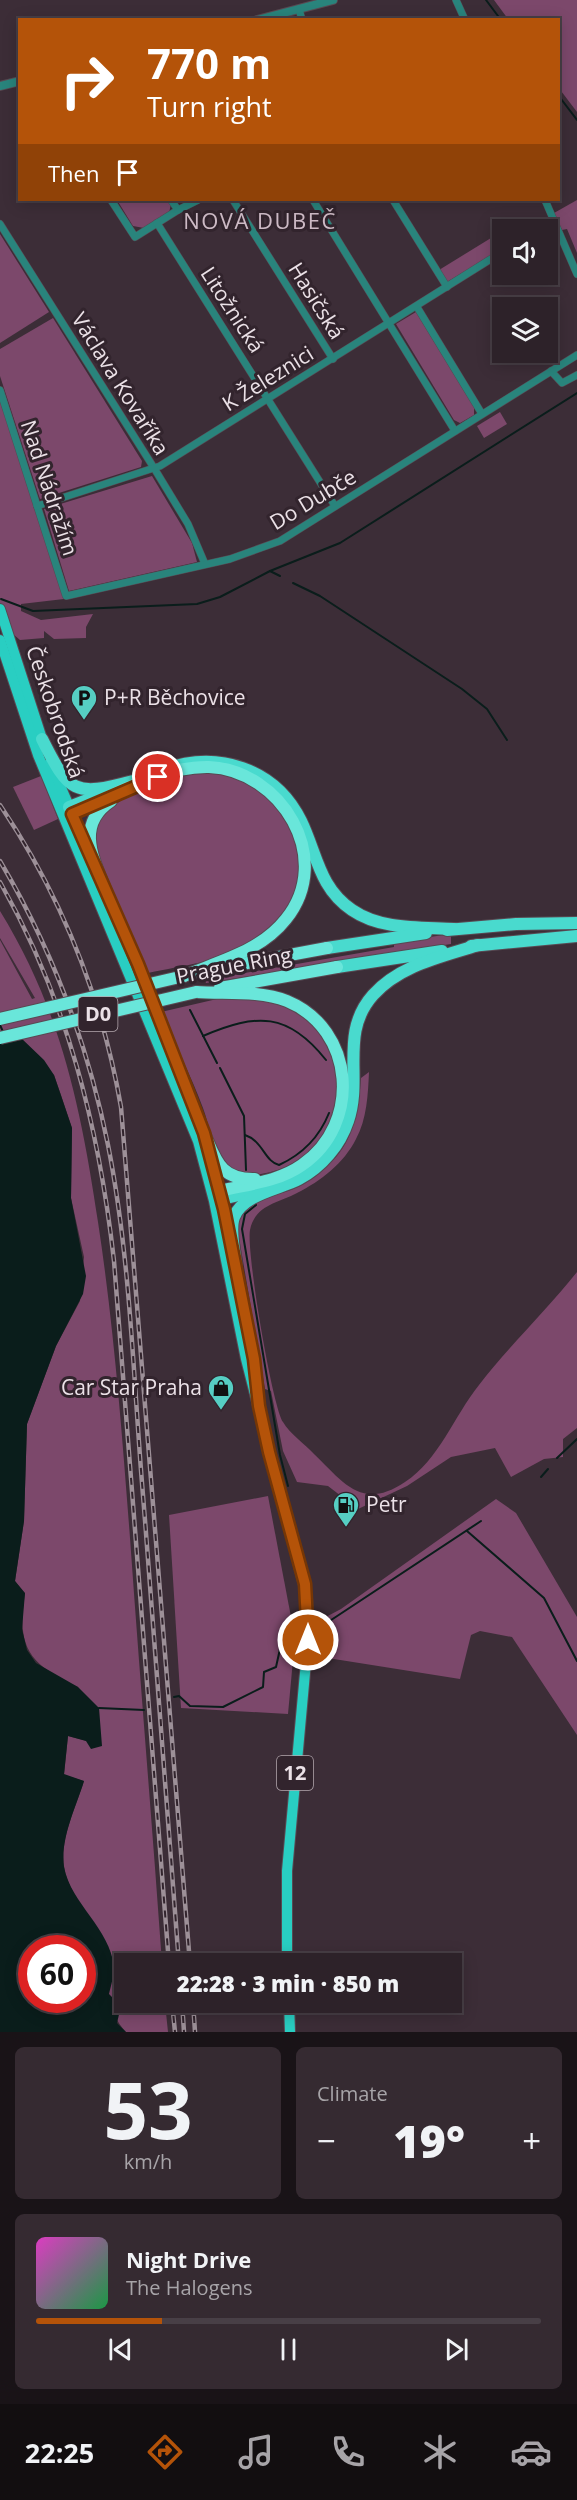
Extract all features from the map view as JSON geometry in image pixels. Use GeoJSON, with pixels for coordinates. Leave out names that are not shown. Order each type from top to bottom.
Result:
{"type":"FeatureCollection","features":[{"type":"Feature","properties":{"kind":"highway"},"geometry":{"type":"LineString","coordinates":[[42,739],[60,773],[78,789],[95,791],[134,781]]}},
{"type":"Feature","properties":{"kind":"highway"},"geometry":{"type":"LineString","coordinates":[[66,812],[172,766],[198,761],[222,762],[251,770],[275,786],[290,803],[307,834],[321,875],[344,904],[361,916],[385,924],[454,929],[516,924],[577,923]]}},
{"type":"Feature","properties":{"kind":"highway"},"geometry":{"type":"LineString","coordinates":[[66,812],[171,773],[196,768],[219,768],[236,772],[258,782],[286,808],[303,846],[301,886],[287,918],[251,948],[199,971]]}},
{"type":"Feature","properties":{"kind":"highway"},"geometry":{"type":"LineString","coordinates":[[110,902],[90,844],[91,821],[112,801],[171,773]]}},
{"type":"Feature","properties":{"kind":"highway","name":"Prague Ring"},"geometry":{"type":"LineString","coordinates":[[0,1019],[199,971],[327,948],[454,929]]}},
{"type":"Feature","properties":{"kind":"highway"},"geometry":{"type":"LineString","coordinates":[[236,1266],[233,1223],[239,1208],[253,1198],[300,1178],[329,1155],[345,1128],[353,1098],[352,1040],[357,1021],[366,1003],[387,982],[406,970],[478,945],[577,936]]}},
{"type":"Feature","properties":{"kind":"highway","name":"Prague Ring"},"geometry":{"type":"LineString","coordinates":[[0,1038],[202,992],[337,967],[478,945]]}},
{"type":"Feature","properties":{"kind":"highway"},"geometry":{"type":"LineString","coordinates":[[202,992],[263,995],[286,1001],[304,1010],[319,1023],[336,1049],[344,1086],[337,1122],[318,1152],[286,1175],[217,1196]]}},
{"type":"Feature","properties":{"kind":"highway"},"geometry":{"type":"LineString","coordinates":[[204,1133],[218,1164],[230,1175],[252,1179],[286,1175]]}},
{"type":"Feature","properties":{"kind":"highway"},"geometry":{"type":"LineString","coordinates":[[217,1196],[300,1178]]}},
{"type":"Feature","properties":{"kind":"main road","name":"Českobrodská"},"geometry":{"type":"LineString","coordinates":[[0,609],[66,812],[187,1109],[217,1196],[236,1266],[254,1359],[259,1406]]}},
{"type":"Feature","properties":{"kind":"main road","name":"Českobrodská"},"geometry":{"type":"LineString","coordinates":[[0,640],[26,723],[138,964],[204,1133],[259,1406],[303,1573],[309,1613],[287,1871],[287,1953]]}},
{"type":"Feature","properties":{"kind":"main road"},"geometry":{"type":"LineString","coordinates":[[289,2013],[290,2032]]}},
{"type":"Feature","properties":{"kind":"street"},"geometry":{"type":"LineString","coordinates":[[265,18],[333,0]]}},
{"type":"Feature","properties":{"kind":"street"},"geometry":{"type":"LineString","coordinates":[[456,0],[464,18]]}},
{"type":"Feature","properties":{"kind":"street"},"geometry":{"type":"LineString","coordinates":[[299,9],[301,18]]}},
{"type":"Feature","properties":{"kind":"street"},"geometry":{"type":"LineString","coordinates":[[0,86],[18,82]]}},
{"type":"Feature","properties":{"kind":"street"},"geometry":{"type":"LineString","coordinates":[[112,201],[135,237],[196,201]]}},
{"type":"Feature","properties":{"kind":"street"},"geometry":{"type":"LineString","coordinates":[[172,201],[178,210]]}},
{"type":"Feature","properties":{"kind":"street","name":"Hasičská"},"geometry":{"type":"LineString","coordinates":[[234,201],[333,358]]}},
{"type":"Feature","properties":{"kind":"street"},"geometry":{"type":"LineString","coordinates":[[314,201],[455,431]]}},
{"type":"Feature","properties":{"kind":"street"},"geometry":{"type":"LineString","coordinates":[[394,201],[447,287]]}},
{"type":"Feature","properties":{"kind":"street"},"geometry":{"type":"LineString","coordinates":[[545,201],[554,219]]}},
{"type":"Feature","properties":{"kind":"street","name":"Litožnická"},"geometry":{"type":"LineString","coordinates":[[157,223],[335,506]]}},
{"type":"Feature","properties":{"kind":"street","name":"Václava Kovaříka"},"geometry":{"type":"LineString","coordinates":[[0,224],[188,524],[205,564]]}},
{"type":"Feature","properties":{"kind":"street"},"geometry":{"type":"LineString","coordinates":[[558,229],[577,274]]}},
{"type":"Feature","properties":{"kind":"street","name":"K Železnici"},"geometry":{"type":"LineString","coordinates":[[37,506],[154,468],[390,324],[492,258]]}},
{"type":"Feature","properties":{"kind":"street"},"geometry":{"type":"LineString","coordinates":[[417,307],[482,414]]}},
{"type":"Feature","properties":{"kind":"street","name":"Do Dubče"},"geometry":{"type":"LineString","coordinates":[[66,596],[205,564],[268,546],[577,355]]}},
{"type":"Feature","properties":{"kind":"street"},"geometry":{"type":"LineString","coordinates":[[551,371],[562,383],[577,375]]}},
{"type":"Feature","properties":{"kind":"street","name":"Nad Nádražím"},"geometry":{"type":"LineString","coordinates":[[0,390],[66,596]]}},
{"type":"Feature","properties":{"kind":"shaded area"},"geometry":{"type":"Polygon","coordinates":[[[494,0],[577,0],[577,112],[560,90],[560,18],[507,18],[494,0]]]}},
{"type":"Feature","properties":{"kind":"shaded area"},"geometry":{"type":"Polygon","coordinates":[[[577,200],[577,253],[567,229],[562,230],[554,213],[577,200]]]}},
{"type":"Feature","properties":{"kind":"shaded area"},"geometry":{"type":"Polygon","coordinates":[[[118,201],[169,201],[171,204],[169,213],[144,228],[133,226],[118,201]]]}},
{"type":"Feature","properties":{"kind":"shaded area"},"geometry":{"type":"Polygon","coordinates":[[[0,234],[49,312],[0,343],[0,234]]]}},
{"type":"Feature","properties":{"kind":"shaded area"},"geometry":{"type":"Polygon","coordinates":[[[491,238],[492,255],[447,282],[439,270],[491,238]]]}},
{"type":"Feature","properties":{"kind":"shaded area"},"geometry":{"type":"Polygon","coordinates":[[[416,312],[474,407],[474,415],[460,423],[454,420],[396,324],[416,312]]]}},
{"type":"Feature","properties":{"kind":"shaded area"},"geometry":{"type":"Polygon","coordinates":[[[53,318],[142,461],[141,467],[40,499],[0,376],[0,349],[53,318]]]}},
{"type":"Feature","properties":{"kind":"shaded area"},"geometry":{"type":"Polygon","coordinates":[[[0,398],[64,599],[21,604],[21,611],[41,620],[93,614],[86,627],[86,638],[54,639],[44,631],[44,638],[20,640],[13,634],[0,603],[0,398]]]}},
{"type":"Feature","properties":{"kind":"shaded area"},"geometry":{"type":"Polygon","coordinates":[[[500,412],[507,424],[484,438],[477,426],[500,412]]]}},
{"type":"Feature","properties":{"kind":"shaded area"},"geometry":{"type":"Polygon","coordinates":[[[152,476],[192,543],[197,562],[69,591],[44,509],[152,476]]]}},
{"type":"Feature","properties":{"kind":"shaded area"},"geometry":{"type":"Polygon","coordinates":[[[220,773],[248,783],[271,800],[287,822],[296,848],[298,874],[292,900],[277,923],[253,943],[228,955],[148,973],[95,847],[97,819],[124,799],[154,784],[187,775],[220,773]]]}},
{"type":"Feature","properties":{"kind":"shaded area"},"geometry":{"type":"Polygon","coordinates":[[[41,776],[58,819],[34,830],[13,787],[41,776]]]}},
{"type":"Feature","properties":{"kind":"shaded area"},"geometry":{"type":"Polygon","coordinates":[[[0,911],[39,985],[66,1061],[84,1139],[98,1222],[109,1301],[121,1420],[161,1953],[114,1953],[114,2013],[166,2013],[168,2032],[126,2032],[120,2024],[112,2010],[109,1995],[113,1969],[112,1959],[101,1935],[78,1901],[67,1878],[63,1855],[64,1845],[84,1781],[64,1775],[68,1736],[87,1741],[78,1687],[48,1671],[30,1652],[23,1628],[25,1594],[15,1581],[24,1521],[27,1424],[56,1346],[80,1301],[84,1257],[71,1198],[72,1128],[54,1075],[0,1037],[0,940],[32,999],[35,998],[0,938],[0,911]]]}},
{"type":"Feature","properties":{"kind":"shaded area"},"geometry":{"type":"Polygon","coordinates":[[[451,934],[451,944],[206,983],[205,980],[394,947],[394,942],[451,934]]]}},
{"type":"Feature","properties":{"kind":"shaded area"},"geometry":{"type":"Polygon","coordinates":[[[241,998],[284,1005],[314,1026],[330,1049],[337,1074],[336,1101],[327,1126],[312,1148],[290,1165],[254,1175],[233,1172],[221,1160],[198,1096],[161,1012],[217,999],[241,998]]]}},
{"type":"Feature","properties":{"kind":"shaded area"},"geometry":{"type":"Polygon","coordinates":[[[0,1037],[20,1037],[44,1060],[54,1075],[72,1128],[71,1198],[86,1276],[83,1294],[56,1346],[27,1424],[24,1521],[15,1581],[25,1593],[22,1629],[27,1650],[36,1663],[78,1687],[99,1708],[102,1746],[91,1749],[86,1741],[68,1736],[64,1774],[84,1781],[66,1834],[63,1856],[64,1867],[74,1893],[98,1928],[111,1953],[114,1970],[109,1994],[114,1999],[114,2013],[119,2013],[117,2023],[126,2032],[0,2032],[0,1037]]]}},
{"type":"Feature","properties":{"kind":"shaded area"},"geometry":{"type":"Polygon","coordinates":[[[369,1072],[363,1123],[345,1156],[315,1183],[262,1210],[250,1230],[252,1266],[261,1327],[278,1409],[283,1422],[335,1475],[355,1490],[365,1494],[377,1494],[390,1490],[417,1473],[427,1462],[479,1385],[577,1272],[577,1428],[563,1439],[563,1457],[544,1459],[511,1477],[495,1448],[451,1457],[407,1486],[358,1509],[328,1486],[297,1482],[283,1451],[271,1391],[265,1389],[237,1226],[240,1216],[246,1209],[262,1199],[305,1183],[320,1173],[336,1157],[352,1130],[361,1078],[369,1072]]]}},
{"type":"Feature","properties":{"kind":"shaded area"},"geometry":{"type":"Polygon","coordinates":[[[268,1496],[295,1638],[288,1714],[181,1708],[169,1515],[268,1496]]]}},
{"type":"Feature","properties":{"kind":"shaded area"},"geometry":{"type":"Polygon","coordinates":[[[496,1499],[516,1513],[577,1617],[577,1735],[512,1637],[480,1631],[471,1635],[460,1679],[334,1659],[322,1659],[316,1664],[314,1661],[322,1619],[341,1609],[496,1499]]]}},
{"type":"Feature","properties":{"kind":"waterway"},"geometry":{"type":"LineString","coordinates":[[486,0],[500,18]]}},
{"type":"Feature","properties":{"kind":"waterway"},"geometry":{"type":"LineString","coordinates":[[560,98],[577,120]]}},
{"type":"Feature","properties":{"kind":"waterway"},"geometry":{"type":"LineString","coordinates":[[1,599],[33,611],[197,604],[220,597],[270,571],[340,543],[577,393]]}},
{"type":"Feature","properties":{"kind":"waterway"},"geometry":{"type":"LineString","coordinates":[[270,571],[280,576]]}},
{"type":"Feature","properties":{"kind":"waterway"},"geometry":{"type":"LineString","coordinates":[[293,583],[320,596],[462,689],[487,709],[507,740]]}},
{"type":"Feature","properties":{"kind":"waterway"},"geometry":{"type":"LineString","coordinates":[[190,1010],[217,1063]]}},
{"type":"Feature","properties":{"kind":"waterway"},"geometry":{"type":"LineString","coordinates":[[203,1036],[240,1023],[270,1021],[285,1025],[298,1033],[326,1060]]}},
{"type":"Feature","properties":{"kind":"waterway"},"geometry":{"type":"LineString","coordinates":[[0,1025],[4,1034]]}},
{"type":"Feature","properties":{"kind":"waterway"},"geometry":{"type":"LineString","coordinates":[[220,1068],[244,1116],[246,1170]]}},
{"type":"Feature","properties":{"kind":"waterway"},"geometry":{"type":"LineString","coordinates":[[245,1135],[256,1142],[270,1160],[279,1165],[296,1156],[315,1138],[329,1113]]}},
{"type":"Feature","properties":{"kind":"waterway"},"geometry":{"type":"LineString","coordinates":[[256,1205],[245,1214],[242,1229],[280,1455],[288,1486]]}},
{"type":"Feature","properties":{"kind":"waterway"},"geometry":{"type":"LineString","coordinates":[[557,1458],[577,1439]]}},
{"type":"Feature","properties":{"kind":"waterway"},"geometry":{"type":"LineString","coordinates":[[541,1477],[548,1469]]}},
{"type":"Feature","properties":{"kind":"waterway"},"geometry":{"type":"LineString","coordinates":[[316,1630],[481,1521]]}},
{"type":"Feature","properties":{"kind":"waterway"},"geometry":{"type":"LineString","coordinates":[[467,1531],[544,1598],[577,1661]]}},
{"type":"Feature","properties":{"kind":"waterway"},"geometry":{"type":"LineString","coordinates":[[319,1628],[320,1619]]}},
{"type":"Feature","properties":{"kind":"waterway"},"geometry":{"type":"LineString","coordinates":[[174,1697],[179,1696],[190,1706],[223,1707],[263,1687],[264,1672],[276,1667],[282,1640],[287,1632],[302,1631]]}},
{"type":"Feature","properties":{"kind":"waterway"},"geometry":{"type":"LineString","coordinates":[[99,1708],[144,1710]]}},
{"type":"Feature","properties":{"kind":"railway"},"geometry":{"type":"LineString","coordinates":[[0,805],[42,876],[77,950],[103,1027],[121,1107],[189,1953]]}},
{"type":"Feature","properties":{"kind":"railway"},"geometry":{"type":"LineString","coordinates":[[0,861],[19,894],[52,963],[79,1034],[100,1108],[115,1187],[130,1314],[178,1953]]}},
{"type":"Feature","properties":{"kind":"railway"},"geometry":{"type":"LineString","coordinates":[[0,882],[24,927],[62,1018],[89,1113],[108,1211],[114,1261],[168,1953]]}},
{"type":"Feature","properties":{"kind":"railway"},"geometry":{"type":"LineString","coordinates":[[173,2013],[175,2032]]}},
{"type":"Feature","properties":{"kind":"railway"},"geometry":{"type":"LineString","coordinates":[[183,2013],[184,2032]]}},
{"type":"Feature","properties":{"kind":"railway"},"geometry":{"type":"LineString","coordinates":[[194,2013],[195,2032]]}},
{"type":"Feature","properties":{"kind":"place","name":"P+R Běchovice"},"geometry":{"type":"Point","coordinates":[84,721]}},
{"type":"Feature","properties":{"kind":"place","name":"Car Star Praha"},"geometry":{"type":"Point","coordinates":[221,1411]}},
{"type":"Feature","properties":{"kind":"place","name":"Petr"},"geometry":{"type":"Point","coordinates":[346,1528]}},
{"type":"Feature","properties":{"kind":"district","name":"NOVÁ DUBEČ"},"geometry":{"type":"Point","coordinates":[260,221]}},
{"type":"Feature","properties":{"kind":"route"},"geometry":{"type":"LineString","coordinates":[[158,777],[72,814],[138,964],[164,1038],[204,1133],[222,1199],[254,1359],[259,1406],[269,1452],[305,1584],[309,1613],[308,1640]]}}]}
